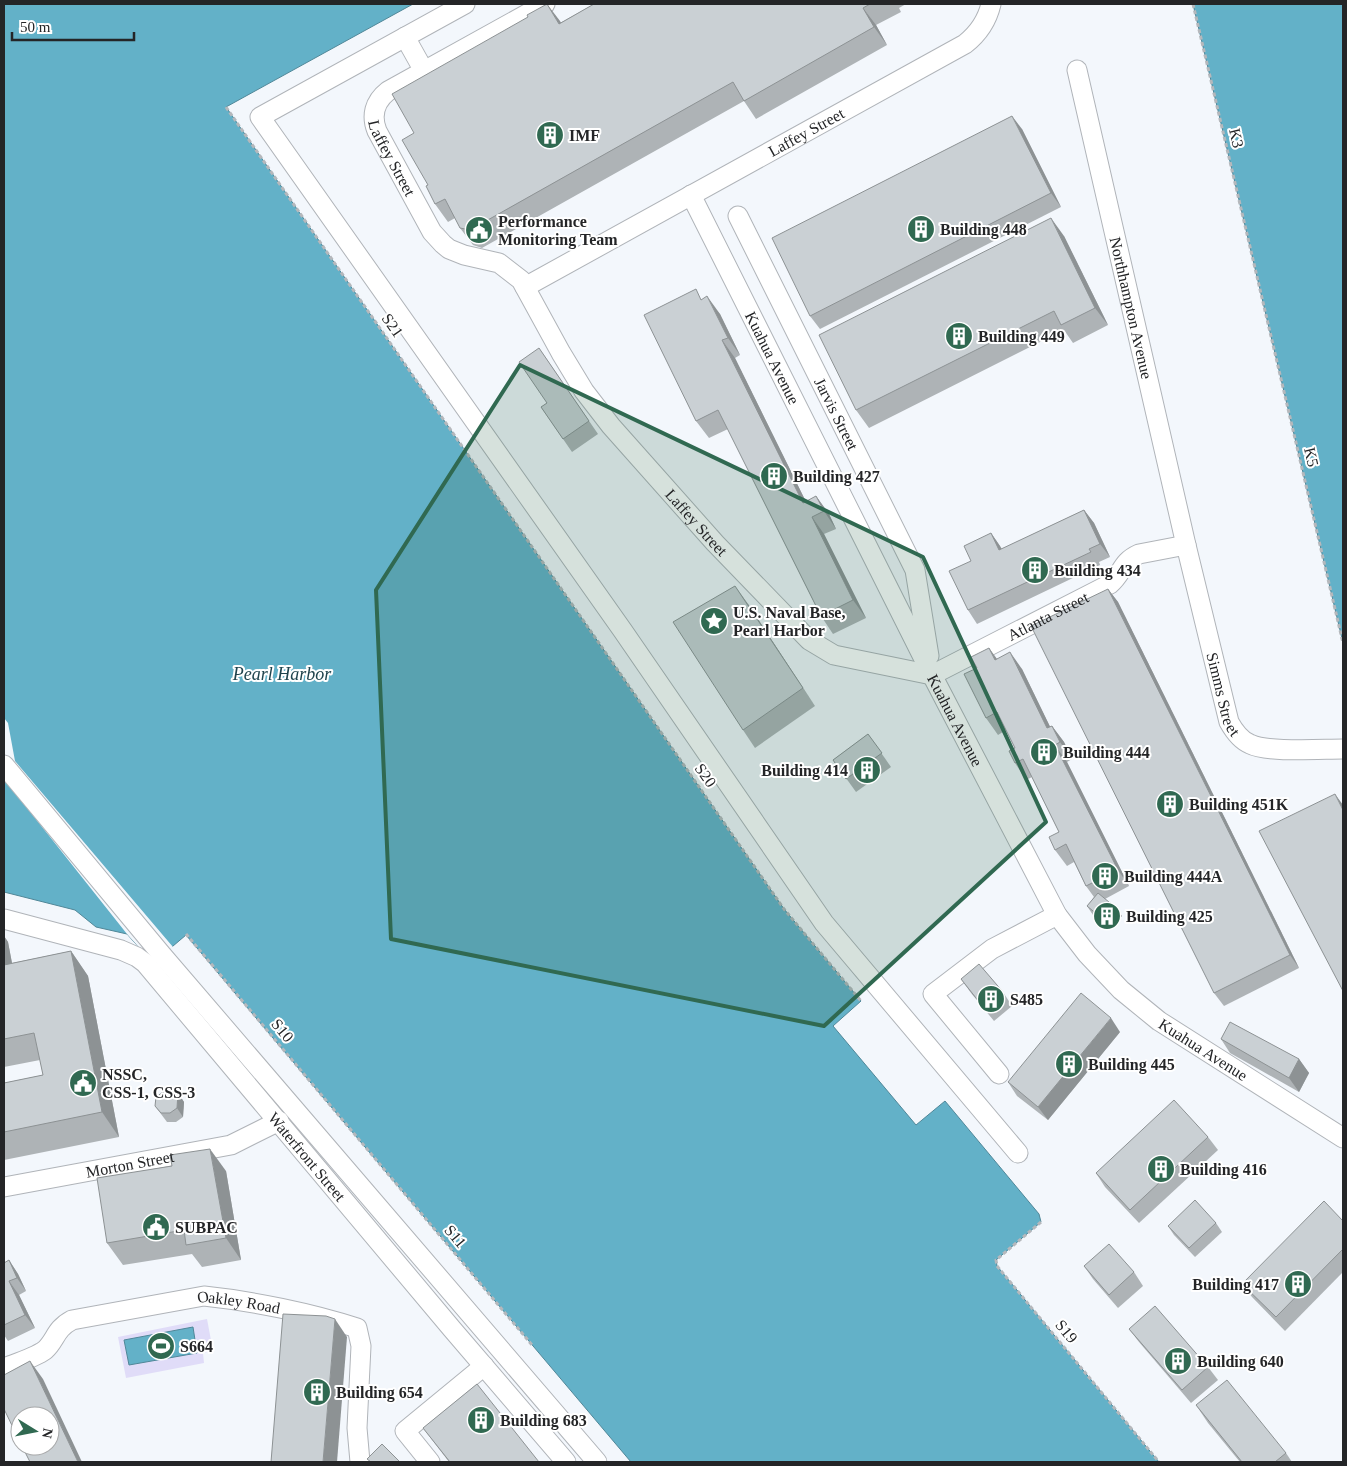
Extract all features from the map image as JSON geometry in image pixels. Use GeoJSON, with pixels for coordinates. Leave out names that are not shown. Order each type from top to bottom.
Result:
{"type":"FeatureCollection","features":[{"type":"Feature","properties":{"kind":"street"},"geometry":{"type":"LineString","coordinates":[[465,4],[260,117],[623,631],[824,924],[1018,1152]]}},
{"type":"Feature","properties":{"kind":"street","name":"Laffey Street"},"geometry":{"type":"LineString","coordinates":[[545,4],[388,91],[381,97],[374,114],[374,123],[377,131],[432,232],[442,244],[464,256],[499,264],[521,280],[584,391],[611,426],[715,543],[809,640],[834,655],[932,675]]}},
{"type":"Feature","properties":{"kind":"street","name":"Laffey Street"},"geometry":{"type":"LineString","coordinates":[[525,287],[965,44],[984,24],[991,4]]}},
{"type":"Feature","properties":{"kind":"street"},"geometry":{"type":"LineString","coordinates":[[405,37],[424,71]]}},
{"type":"Feature","properties":{"kind":"street","name":"Northhampton Avenue"},"geometry":{"type":"LineString","coordinates":[[1077,70],[1186,545]]}},
{"type":"Feature","properties":{"kind":"street","name":"Kuahua Avenue"},"geometry":{"type":"LineString","coordinates":[[691,195],[932,675],[1057,915],[1087,954],[1121,990],[1159,1021],[1343,1138]]}},
{"type":"Feature","properties":{"kind":"street","name":"Jarvis Street"},"geometry":{"type":"LineString","coordinates":[[738,216],[915,570],[932,675]]}},
{"type":"Feature","properties":{"kind":"street","name":"Atlanta Street"},"geometry":{"type":"LineString","coordinates":[[932,675],[1110,584],[1118,576],[1123,564],[1133,556],[1186,545]]}},
{"type":"Feature","properties":{"kind":"street","name":"Simms Street"},"geometry":{"type":"LineString","coordinates":[[1186,545],[1227,716],[1235,733],[1250,745],[1262,748],[1343,749]]}},
{"type":"Feature","properties":{"kind":"street"},"geometry":{"type":"LineString","coordinates":[[4,765],[162,955],[597,1462]]}},
{"type":"Feature","properties":{"kind":"street"},"geometry":{"type":"LineString","coordinates":[[999,1074],[933,994],[992,949],[1057,915]]}},
{"type":"Feature","properties":{"kind":"street","name":"Waterfront Street"},"geometry":{"type":"LineString","coordinates":[[4,919],[121,950],[137,957],[151,969],[566,1462]]}},
{"type":"Feature","properties":{"kind":"street","name":"Morton Street"},"geometry":{"type":"LineString","coordinates":[[4,1187],[231,1145],[279,1121]]}},
{"type":"Feature","properties":{"kind":"street","name":"Oakley Road"},"geometry":{"type":"LineString","coordinates":[[4,1368],[44,1350],[59,1330],[72,1320],[204,1296],[225,1298],[332,1320],[357,1328],[361,1346],[356,1428],[360,1462]]}},
{"type":"Feature","properties":{"kind":"street"},"geometry":{"type":"LineString","coordinates":[[430,1462],[405,1431],[484,1366]]}},
{"type":"Feature","properties":{"kind":"path","name":"K3"},"geometry":{"type":"LineString","coordinates":[[1192,4],[1257,277]]}},
{"type":"Feature","properties":{"kind":"path","name":"S21"},"geometry":{"type":"LineString","coordinates":[[226,107],[539,557]]}},
{"type":"Feature","properties":{"kind":"path","name":"K5"},"geometry":{"type":"LineString","coordinates":[[1257,277],[1343,643]]}},
{"type":"Feature","properties":{"kind":"path","name":"S20"},"geometry":{"type":"LineString","coordinates":[[539,557],[784,909],[861,1001]]}},
{"type":"Feature","properties":{"kind":"path","name":"S10"},"geometry":{"type":"LineString","coordinates":[[186,934],[361,1142]]}},
{"type":"Feature","properties":{"kind":"path","name":"S11"},"geometry":{"type":"LineString","coordinates":[[361,1142],[532,1345]]}},
{"type":"Feature","properties":{"kind":"path","name":"S19"},"geometry":{"type":"LineString","coordinates":[[1041,1222],[996,1260],[997,1266],[1159,1462]]}},
{"type":"Feature","properties":{"kind":"highlighted area"},"geometry":{"type":"Polygon","coordinates":[[[520,365],[923,557],[1046,822],[824,1026],[391,939],[376,590],[520,365]]]}},
{"type":"Feature","properties":{"kind":"shaded area"},"geometry":{"type":"Polygon","coordinates":[[[207,1319],[213,1351],[203,1353],[204,1363],[126,1378],[118,1337],[207,1319]]]}},
{"type":"Feature","properties":{"kind":"water","name":"Pearl Harbor"},"geometry":{"type":"Polygon","coordinates":[[[4,4],[413,4],[226,107],[784,909],[861,1001],[833,1026],[916,1125],[945,1101],[1039,1214],[1041,1222],[996,1260],[997,1266],[1159,1462],[631,1462],[186,935],[153,963],[127,934],[96,927],[75,910],[4,892],[4,4]]]}},
{"type":"Feature","properties":{"kind":"water"},"geometry":{"type":"Polygon","coordinates":[[[1193,4],[1343,4],[1343,643],[1193,4]]]}},
{"type":"Feature","properties":{"kind":"water","name":"S664"},"geometry":{"type":"Polygon","coordinates":[[[193,1327],[197,1353],[129,1365],[124,1340],[193,1327]]]}},
{"type":"Feature","properties":{"kind":"pier"},"geometry":{"type":"Polygon","coordinates":[[[4,718],[8,723],[15,761],[173,947],[153,963],[127,934],[4,779],[4,718]]]}},
{"type":"Feature","properties":{"kind":"building","name":"IMF"},"geometry":{"type":"Polygon","coordinates":[[[547,4],[559,24],[594,4],[870,4],[863,8],[874,27],[744,101],[733,82],[470,230],[460,228],[445,199],[435,204],[426,186],[428,185],[402,140],[414,133],[392,94],[528,17],[527,15],[547,4]]]}},
{"type":"Feature","properties":{"kind":"building","name":"Building 448"},"geometry":{"type":"Polygon","coordinates":[[[1012,116],[1051,193],[810,316],[772,238],[1012,116]]]}},
{"type":"Feature","properties":{"kind":"building","name":"Building 449"},"geometry":{"type":"Polygon","coordinates":[[[1051,218],[1095,308],[1061,325],[1054,311],[856,410],[819,335],[1051,218]]]}},
{"type":"Feature","properties":{"kind":"building","name":"Building 427"},"geometry":{"type":"Polygon","coordinates":[[[696,289],[701,300],[707,296],[728,338],[722,340],[803,503],[816,496],[824,511],[812,517],[853,600],[821,616],[718,410],[696,421],[644,315],[696,289]]]}},
{"type":"Feature","properties":{"kind":"building"},"geometry":{"type":"Polygon","coordinates":[[[539,348],[589,421],[563,439],[541,407],[547,403],[519,362],[539,348]]]}},
{"type":"Feature","properties":{"kind":"building","name":"Building 434"},"geometry":{"type":"Polygon","coordinates":[[[1084,510],[1100,544],[1089,549],[1091,552],[968,610],[949,571],[971,561],[964,546],[991,533],[999,550],[1084,510]]]}},
{"type":"Feature","properties":{"kind":"building"},"geometry":{"type":"Polygon","coordinates":[[[735,586],[803,688],[743,730],[673,622],[735,586]]]}},
{"type":"Feature","properties":{"kind":"building","name":"Building 451K"},"geometry":{"type":"Polygon","coordinates":[[[1108,589],[1290,955],[1214,993],[1031,626],[1108,589]]]}},
{"type":"Feature","properties":{"kind":"building","name":"Building 444"},"geometry":{"type":"Polygon","coordinates":[[[989,648],[995,660],[1010,652],[1047,728],[1052,726],[1060,742],[1055,745],[1118,870],[1086,886],[1066,844],[1055,850],[1049,837],[1059,832],[1023,759],[1015,763],[1009,751],[1015,748],[997,712],[986,718],[964,674],[977,668],[971,657],[989,648]]]}},
{"type":"Feature","properties":{"kind":"building"},"geometry":{"type":"Polygon","coordinates":[[[868,734],[882,753],[846,779],[833,760],[868,734]]]}},
{"type":"Feature","properties":{"kind":"building"},"geometry":{"type":"Polygon","coordinates":[[[1335,794],[1343,810],[1343,991],[1259,831],[1335,794]]]}},
{"type":"Feature","properties":{"kind":"building"},"geometry":{"type":"Polygon","coordinates":[[[1098,893],[1115,907],[1104,920],[1087,906],[1098,893]]]}},
{"type":"Feature","properties":{"kind":"building","name":"NSSC, CSS-1, CSS-3"},"geometry":{"type":"Polygon","coordinates":[[[71,951],[102,1112],[4,1132],[4,1083],[43,1075],[34,1033],[4,1039],[4,965],[71,951]]]}},
{"type":"Feature","properties":{"kind":"building"},"geometry":{"type":"Polygon","coordinates":[[[979,964],[1003,992],[984,1008],[961,979],[979,964]]]}},
{"type":"Feature","properties":{"kind":"building"},"geometry":{"type":"Polygon","coordinates":[[[1081,993],[1111,1018],[1038,1107],[1008,1082],[1081,993]]]}},
{"type":"Feature","properties":{"kind":"building"},"geometry":{"type":"Polygon","coordinates":[[[1230,1022],[1299,1059],[1289,1078],[1221,1039],[1230,1022]]]}},
{"type":"Feature","properties":{"kind":"building"},"geometry":{"type":"Polygon","coordinates":[[[163,1092],[178,1093],[177,1108],[170,1113],[161,1113],[155,1106],[156,1097],[163,1092]]]}},
{"type":"Feature","properties":{"kind":"building","name":"Building 416"},"geometry":{"type":"Polygon","coordinates":[[[1174,1100],[1208,1137],[1130,1210],[1096,1173],[1174,1100]]]}},
{"type":"Feature","properties":{"kind":"building"},"geometry":{"type":"Polygon","coordinates":[[[210,1149],[226,1238],[186,1245],[184,1230],[107,1243],[97,1178],[172,1166],[170,1155],[210,1149]]]}},
{"type":"Feature","properties":{"kind":"building"},"geometry":{"type":"Polygon","coordinates":[[[1195,1200],[1216,1223],[1189,1248],[1168,1226],[1195,1200]]]}},
{"type":"Feature","properties":{"kind":"building","name":"Building 417"},"geometry":{"type":"Polygon","coordinates":[[[1324,1201],[1343,1221],[1343,1249],[1276,1317],[1242,1284],[1324,1201]]]}},
{"type":"Feature","properties":{"kind":"building"},"geometry":{"type":"Polygon","coordinates":[[[1109,1244],[1134,1272],[1109,1295],[1084,1266],[1109,1244]]]}},
{"type":"Feature","properties":{"kind":"building"},"geometry":{"type":"Polygon","coordinates":[[[9,1260],[17,1278],[9,1281],[25,1315],[4,1325],[4,1263],[9,1260]]]}},
{"type":"Feature","properties":{"kind":"building","name":"Building 640"},"geometry":{"type":"Polygon","coordinates":[[[1155,1306],[1208,1367],[1182,1390],[1129,1329],[1155,1306]]]}},
{"type":"Feature","properties":{"kind":"building","name":"Building 654"},"geometry":{"type":"Polygon","coordinates":[[[283,1314],[326,1316],[335,1319],[323,1462],[271,1462],[283,1314]]]}},
{"type":"Feature","properties":{"kind":"building"},"geometry":{"type":"Polygon","coordinates":[[[30,1361],[51,1406],[10,1406],[10,1421],[4,1409],[4,1375],[30,1361]]]}},
{"type":"Feature","properties":{"kind":"building"},"geometry":{"type":"Polygon","coordinates":[[[1227,1380],[1286,1453],[1275,1462],[1242,1462],[1196,1405],[1227,1380]]]}},
{"type":"Feature","properties":{"kind":"building","name":"Building 683"},"geometry":{"type":"Polygon","coordinates":[[[477,1384],[539,1462],[450,1462],[423,1428],[477,1384]]]}},
{"type":"Feature","properties":{"kind":"building"},"geometry":{"type":"Polygon","coordinates":[[[60,1424],[78,1462],[30,1462],[27,1456],[60,1456],[60,1424]]]}},
{"type":"Feature","properties":{"kind":"building"},"geometry":{"type":"Polygon","coordinates":[[[382,1444],[400,1462],[371,1462],[367,1459],[382,1444]]]}},
{"type":"Feature","properties":{"kind":"place","name":"IMF"},"geometry":{"type":"Point","coordinates":[550,135]}},
{"type":"Feature","properties":{"kind":"place","name":"Building 448"},"geometry":{"type":"Point","coordinates":[921,229]}},
{"type":"Feature","properties":{"kind":"place","name":"Performance Monitoring Team"},"geometry":{"type":"Point","coordinates":[479,230]}},
{"type":"Feature","properties":{"kind":"place","name":"Building 449"},"geometry":{"type":"Point","coordinates":[959,336]}},
{"type":"Feature","properties":{"kind":"place","name":"Building 427"},"geometry":{"type":"Point","coordinates":[774,476]}},
{"type":"Feature","properties":{"kind":"place","name":"Building 434"},"geometry":{"type":"Point","coordinates":[1035,570]}},
{"type":"Feature","properties":{"kind":"place","name":"U.S. Naval Base, Pearl Harbor"},"geometry":{"type":"Point","coordinates":[714,621]}},
{"type":"Feature","properties":{"kind":"place","name":"Building 444"},"geometry":{"type":"Point","coordinates":[1044,752]}},
{"type":"Feature","properties":{"kind":"place","name":"Building 414"},"geometry":{"type":"Point","coordinates":[867,770]}},
{"type":"Feature","properties":{"kind":"place","name":"Building 451K"},"geometry":{"type":"Point","coordinates":[1170,804]}},
{"type":"Feature","properties":{"kind":"place","name":"Building 444A"},"geometry":{"type":"Point","coordinates":[1105,876]}},
{"type":"Feature","properties":{"kind":"place","name":"Building 425"},"geometry":{"type":"Point","coordinates":[1107,916]}},
{"type":"Feature","properties":{"kind":"place","name":"S485"},"geometry":{"type":"Point","coordinates":[991,999]}},
{"type":"Feature","properties":{"kind":"place","name":"Building 445"},"geometry":{"type":"Point","coordinates":[1069,1064]}},
{"type":"Feature","properties":{"kind":"place","name":"NSSC, CSS-1, CSS-3"},"geometry":{"type":"Point","coordinates":[83,1083]}},
{"type":"Feature","properties":{"kind":"place","name":"Building 416"},"geometry":{"type":"Point","coordinates":[1161,1169]}},
{"type":"Feature","properties":{"kind":"place","name":"SUBPAC"},"geometry":{"type":"Point","coordinates":[156,1227]}},
{"type":"Feature","properties":{"kind":"place","name":"Building 417"},"geometry":{"type":"Point","coordinates":[1298,1284]}},
{"type":"Feature","properties":{"kind":"place","name":"S664"},"geometry":{"type":"Point","coordinates":[161,1346]}},
{"type":"Feature","properties":{"kind":"place","name":"Building 640"},"geometry":{"type":"Point","coordinates":[1178,1361]}},
{"type":"Feature","properties":{"kind":"place","name":"Building 654"},"geometry":{"type":"Point","coordinates":[317,1392]}},
{"type":"Feature","properties":{"kind":"place","name":"Building 683"},"geometry":{"type":"Point","coordinates":[481,1420]}}]}
